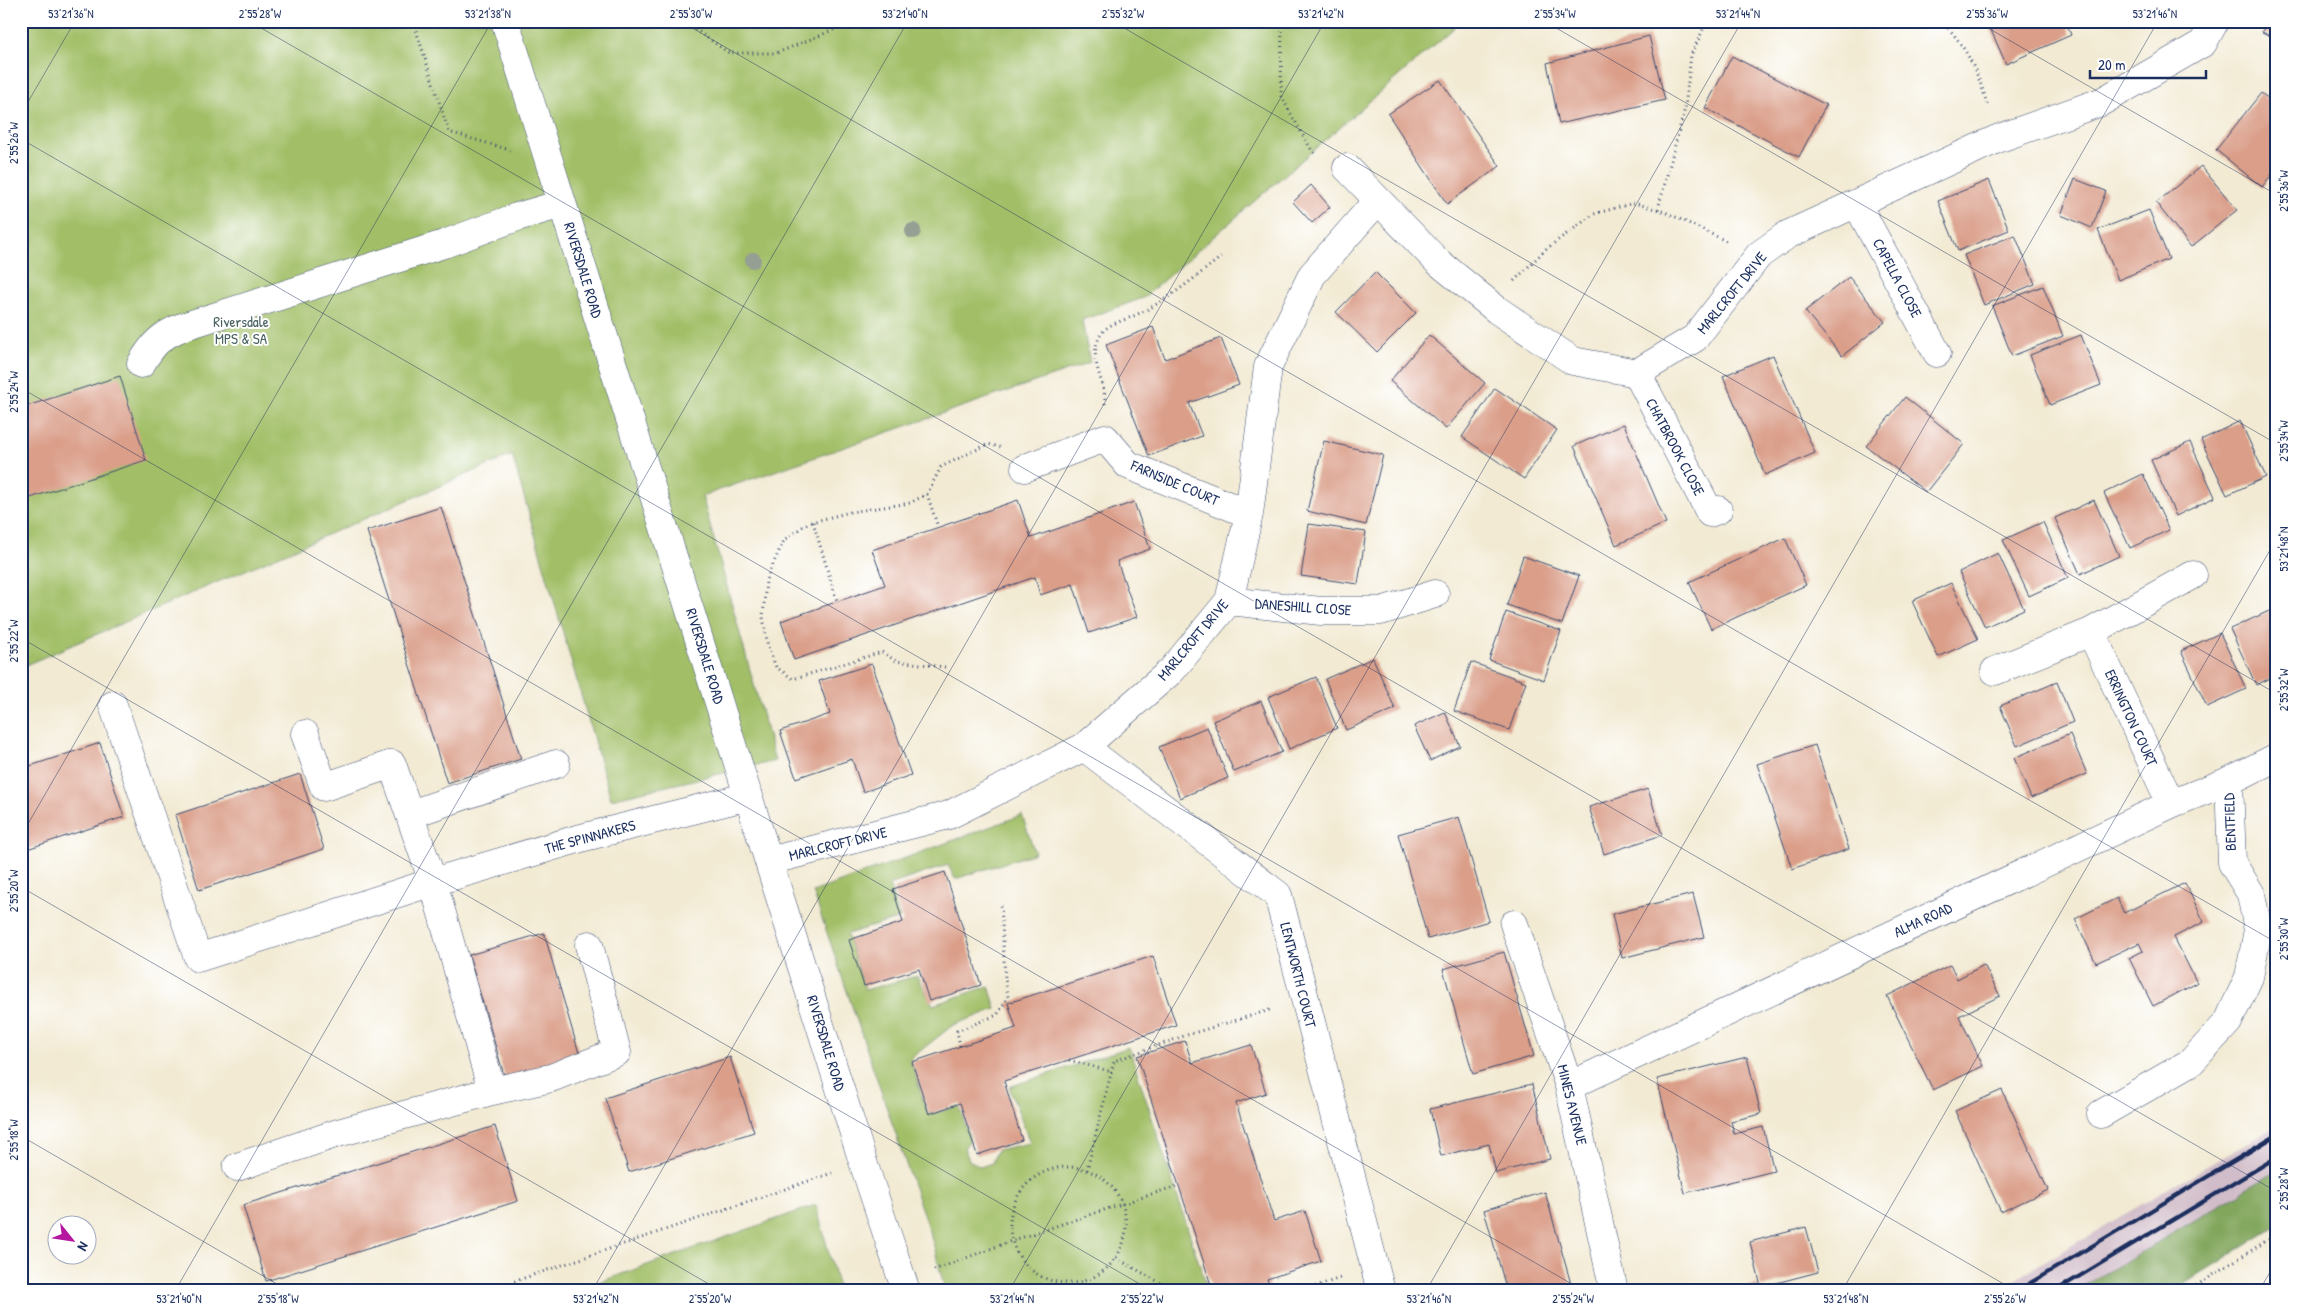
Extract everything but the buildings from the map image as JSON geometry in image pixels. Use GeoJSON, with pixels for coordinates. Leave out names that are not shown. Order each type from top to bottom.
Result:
{"type":"FeatureCollection","features":[{"type":"Feature","properties":{"kind":"street","name":"RIVERSDALE ROAD"},"geometry":{"type":"LineString","coordinates":[[505,21],[863,1162],[904,1284]]}},
{"type":"Feature","properties":{"kind":"street","name":"MARLCROFT DRIVE"},"geometry":{"type":"LineString","coordinates":[[1637,373],[1696,338],[1759,255],[1787,235],[1997,138],[2101,102],[2203,43],[2216,21]]}},
{"type":"Feature","properties":{"kind":"street"},"geometry":{"type":"LineString","coordinates":[[1347,168],[1437,261],[1491,305],[1572,361],[1637,373]]}},
{"type":"Feature","properties":{"kind":"street","name":"MARLCROFT DRIVE"},"geometry":{"type":"LineString","coordinates":[[769,861],[949,815],[1084,747],[1172,670],[1229,601],[1249,514],[1268,367],[1312,274],[1378,201]]}},
{"type":"Feature","properties":{"kind":"street"},"geometry":{"type":"LineString","coordinates":[[141,364],[152,347],[164,334],[182,327],[444,244],[562,204]]}},
{"type":"Feature","properties":{"kind":"street","name":"CAPELLA CLOSE"},"geometry":{"type":"LineString","coordinates":[[1857,204],[1937,353]]}},
{"type":"Feature","properties":{"kind":"street","name":"CHATBROOK CLOSE"},"geometry":{"type":"LineString","coordinates":[[1637,373],[1710,514],[1718,510]]}},
{"type":"Feature","properties":{"kind":"street"},"geometry":{"type":"LineString","coordinates":[[1025,468],[1105,438]]}},
{"type":"Feature","properties":{"kind":"street","name":"FARNSIDE COURT"},"geometry":{"type":"LineString","coordinates":[[1105,438],[1128,466],[1249,514]]}},
{"type":"Feature","properties":{"kind":"street"},"geometry":{"type":"LineString","coordinates":[[1995,672],[2091,632],[2193,575]]}},
{"type":"Feature","properties":{"kind":"street","name":"DANESHILL CLOSE"},"geometry":{"type":"LineString","coordinates":[[1229,601],[1321,611],[1381,611],[1435,594]]}},
{"type":"Feature","properties":{"kind":"street","name":"ERRINGTON COURT"},"geometry":{"type":"LineString","coordinates":[[2091,632],[2171,804]]}},
{"type":"Feature","properties":{"kind":"street","name":"THE SPINNAKERS"},"geometry":{"type":"LineString","coordinates":[[113,705],[198,958],[433,882],[581,838],[749,796]]}},
{"type":"Feature","properties":{"kind":"street"},"geometry":{"type":"LineString","coordinates":[[305,734],[324,787],[392,764],[411,814],[433,882],[492,1091]]}},
{"type":"Feature","properties":{"kind":"street","name":"LENTWORTH COURT"},"geometry":{"type":"LineString","coordinates":[[1084,747],[1278,895],[1377,1279]]}},
{"type":"Feature","properties":{"kind":"street","name":"ALMA ROAD"},"geometry":{"type":"LineString","coordinates":[[1570,1086],[2171,804],[2229,781],[2277,757]]}},
{"type":"Feature","properties":{"kind":"street"},"geometry":{"type":"LineString","coordinates":[[411,814],[556,764]]}},
{"type":"Feature","properties":{"kind":"street","name":"BENTFIELD"},"geometry":{"type":"LineString","coordinates":[[2101,1114],[2191,1062],[2228,1022],[2250,977],[2258,930],[2251,894],[2232,863],[2229,781]]}},
{"type":"Feature","properties":{"kind":"street","name":"MINES AVENUE"},"geometry":{"type":"LineString","coordinates":[[1514,924],[1570,1086],[1614,1291]]}},
{"type":"Feature","properties":{"kind":"street"},"geometry":{"type":"LineString","coordinates":[[236,1167],[338,1133],[492,1091],[551,1078],[617,1052],[588,945]]}},
{"type":"Feature","properties":{"kind":"path"},"geometry":{"type":"LineString","coordinates":[[414,21],[449,132],[549,161]]}},
{"type":"Feature","properties":{"kind":"path"},"geometry":{"type":"LineString","coordinates":[[689,21],[696,30],[729,53],[777,53],[855,21]]}},
{"type":"Feature","properties":{"kind":"path"},"geometry":{"type":"LineString","coordinates":[[1282,21],[1281,96],[1312,152],[1347,168]]}},
{"type":"Feature","properties":{"kind":"path"},"geometry":{"type":"LineString","coordinates":[[1658,210],[1685,108],[1690,55],[1707,21]]}},
{"type":"Feature","properties":{"kind":"path"},"geometry":{"type":"LineString","coordinates":[[1941,21],[1968,55],[1983,89],[1997,138]]}},
{"type":"Feature","properties":{"kind":"path"},"geometry":{"type":"LineString","coordinates":[[1491,305],[1546,249],[1594,214],[1634,203],[1658,210],[1759,255]]}},
{"type":"Feature","properties":{"kind":"path"},"geometry":{"type":"LineString","coordinates":[[1105,438],[1106,393],[1095,365],[1098,340],[1110,324],[1131,317],[1153,306],[1184,286],[1221,257]]}},
{"type":"Feature","properties":{"kind":"path"},"geometry":{"type":"LineString","coordinates":[[945,667],[896,661],[882,652],[794,679],[776,667],[768,647],[763,616],[766,580],[784,540],[813,522],[850,512],[910,503],[927,494],[941,467],[988,444],[1007,449],[1025,468]]}},
{"type":"Feature","properties":{"kind":"path"},"geometry":{"type":"LineString","coordinates":[[927,494],[938,527]]}},
{"type":"Feature","properties":{"kind":"path"},"geometry":{"type":"LineString","coordinates":[[813,522],[837,601]]}},
{"type":"Feature","properties":{"kind":"path"},"geometry":{"type":"LineString","coordinates":[[960,1046],[957,1031],[997,1015],[1008,997],[1005,978],[1001,904]]}},
{"type":"Feature","properties":{"kind":"path"},"geometry":{"type":"LineString","coordinates":[[1087,1170],[1114,1061],[1305,999]]}},
{"type":"Feature","properties":{"kind":"path"},"geometry":{"type":"LineString","coordinates":[[1069,1060],[1112,1072]]}},
{"type":"Feature","properties":{"kind":"path"},"geometry":{"type":"LineString","coordinates":[[486,1291],[863,1162]]}},
{"type":"Feature","properties":{"kind":"path"},"geometry":{"type":"LineString","coordinates":[[1058,1167],[1078,1167],[1097,1174],[1112,1187],[1122,1204],[1126,1222],[1124,1241],[1116,1258],[1103,1272],[1086,1281],[1068,1284],[1049,1281],[1032,1272],[1019,1258],[1011,1241],[1009,1222],[1013,1202],[1024,1186],[1040,1174],[1058,1167]]}},
{"type":"Feature","properties":{"kind":"path"},"geometry":{"type":"LineString","coordinates":[[904,1284],[938,1268],[1011,1241],[1179,1185]]}},
{"type":"Feature","properties":{"kind":"path"},"geometry":{"type":"LineString","coordinates":[[2188,1291],[2277,1234]]}},
{"type":"Feature","properties":{"kind":"path"},"geometry":{"type":"LineString","coordinates":[[1116,1258],[1175,1291]]}},
{"type":"Feature","properties":{"kind":"path"},"geometry":{"type":"LineString","coordinates":[[1301,1291],[1377,1279]]}},
{"type":"Feature","properties":{"kind":"shaded area"},"geometry":{"type":"Polygon","coordinates":[[[2277,1125],[2277,1171],[2152,1247],[2076,1291],[1994,1291],[2277,1125]]]}},
{"type":"Feature","properties":{"kind":"green space","name":"Riversdale MPS & SA"},"geometry":{"type":"Polygon","coordinates":[[[21,21],[1450,21],[1454,28],[1143,298],[1082,320],[1090,363],[702,496],[775,761],[611,799],[512,455],[21,667],[21,21]]]}},
{"type":"Feature","properties":{"kind":"green space"},"geometry":{"type":"Polygon","coordinates":[[[1022,815],[1035,853],[955,879],[948,865],[889,885],[900,918],[847,934],[865,990],[917,976],[933,1005],[989,986],[996,1009],[953,1025],[910,1059],[928,1115],[959,1106],[970,1140],[964,1148],[969,1160],[980,1167],[992,1163],[997,1150],[1030,1143],[1009,1087],[1129,1047],[1208,1291],[945,1291],[934,1246],[813,892],[1022,815]]]}},
{"type":"Feature","properties":{"kind":"green space"},"geometry":{"type":"Polygon","coordinates":[[[2277,1171],[2277,1226],[2172,1291],[2076,1291],[2277,1171]]]}},
{"type":"Feature","properties":{"kind":"green space"},"geometry":{"type":"Polygon","coordinates":[[[816,1205],[839,1291],[574,1291],[816,1205]]]}},
{"type":"Feature","properties":{"kind":"railway"},"geometry":{"type":"LineString","coordinates":[[2017,1291],[2277,1135]]}},
{"type":"Feature","properties":{"kind":"railway"},"geometry":{"type":"LineString","coordinates":[[2055,1291],[2277,1157]]}}]}
